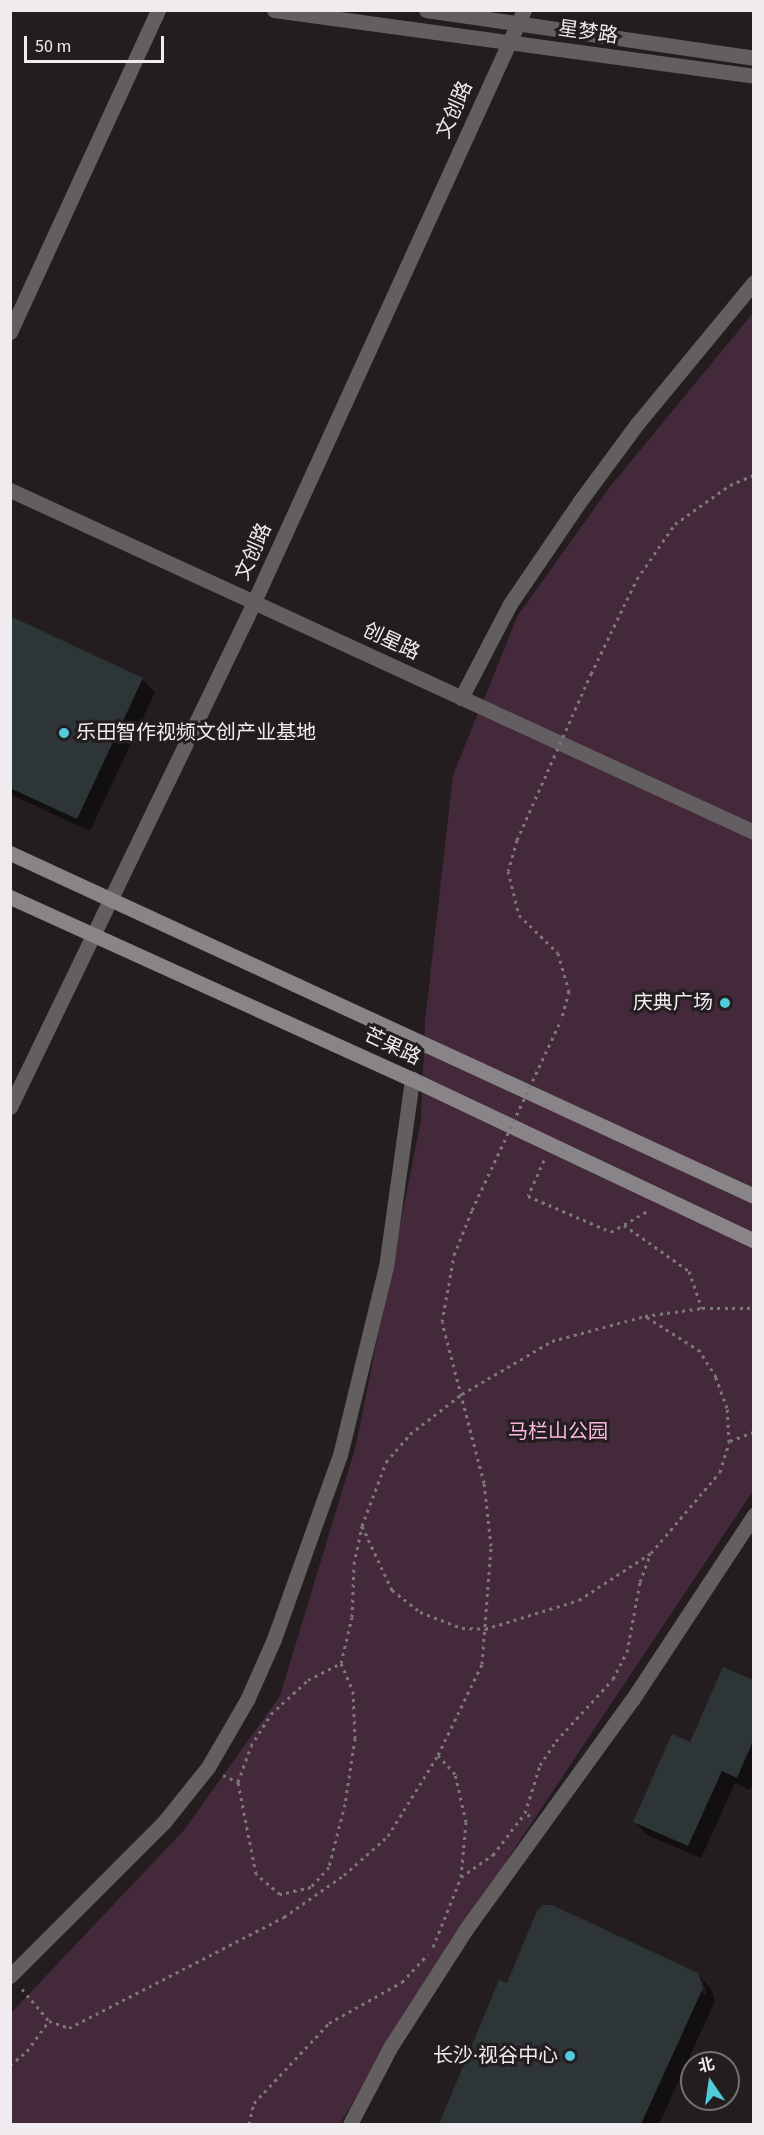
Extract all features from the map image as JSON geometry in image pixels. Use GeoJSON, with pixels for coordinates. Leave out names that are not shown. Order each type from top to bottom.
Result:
{"type":"FeatureCollection","features":[{"type":"Feature","properties":{"kind":"main road","name":"芒果路"},"geometry":{"type":"LineString","coordinates":[[10,854],[753,1196]]}},
{"type":"Feature","properties":{"kind":"main road","name":"芒果路"},"geometry":{"type":"LineString","coordinates":[[10,897],[412,1079],[753,1241]]}},
{"type":"Feature","properties":{"kind":"street"},"geometry":{"type":"LineString","coordinates":[[10,332],[159,10]]}},
{"type":"Feature","properties":{"kind":"street","name":"星梦路"},"geometry":{"type":"LineString","coordinates":[[274,10],[753,76]]}},
{"type":"Feature","properties":{"kind":"street","name":"星梦路"},"geometry":{"type":"LineString","coordinates":[[426,10],[522,17],[753,57]]}},
{"type":"Feature","properties":{"kind":"street","name":"文创路"},"geometry":{"type":"LineString","coordinates":[[10,1107],[255,601],[508,43],[522,17]]}},
{"type":"Feature","properties":{"kind":"street"},"geometry":{"type":"LineString","coordinates":[[461,698],[510,604],[580,501],[637,424],[753,282]]}},
{"type":"Feature","properties":{"kind":"street","name":"创星路"},"geometry":{"type":"LineString","coordinates":[[10,490],[753,832]]}},
{"type":"Feature","properties":{"kind":"street"},"geometry":{"type":"LineString","coordinates":[[10,1976],[164,1822],[208,1767],[247,1700],[274,1639],[340,1455],[386,1267],[412,1079]]}},
{"type":"Feature","properties":{"kind":"street"},"geometry":{"type":"LineString","coordinates":[[350,2124],[391,2046],[465,1929],[632,1700],[753,1515]]}},
{"type":"Feature","properties":{"kind":"path"},"geometry":{"type":"LineString","coordinates":[[10,1976],[49,2021],[69,2028],[284,1917],[317,1894],[388,1836],[438,1755],[482,1664],[491,1546],[484,1484],[442,1322],[454,1255],[472,1210],[561,1020],[569,991],[558,953],[519,915],[508,871],[517,840],[591,674],[637,579],[675,524],[730,485],[753,475]]}},
{"type":"Feature","properties":{"kind":"path"},"geometry":{"type":"LineString","coordinates":[[551,1145],[528,1196],[611,1233],[666,1200]]}},
{"type":"Feature","properties":{"kind":"path"},"geometry":{"type":"LineString","coordinates":[[624,1225],[689,1271],[702,1308]]}},
{"type":"Feature","properties":{"kind":"path"},"geometry":{"type":"LineString","coordinates":[[342,1663],[308,1680],[271,1714],[251,1746],[238,1782],[256,1874],[280,1894],[311,1887],[329,1867],[345,1804],[355,1738],[352,1692],[342,1663],[352,1617],[354,1564],[362,1526],[386,1462],[410,1434],[462,1394],[552,1341],[645,1317],[702,1308],[753,1308]]}},
{"type":"Feature","properties":{"kind":"path"},"geometry":{"type":"LineString","coordinates":[[362,1526],[392,1590],[420,1612],[462,1628],[485,1629],[530,1618],[579,1600],[651,1553],[720,1472],[729,1442],[723,1398],[716,1377],[700,1351],[645,1317]]}},
{"type":"Feature","properties":{"kind":"path"},"geometry":{"type":"LineString","coordinates":[[729,1442],[753,1432]]}},
{"type":"Feature","properties":{"kind":"path"},"geometry":{"type":"LineString","coordinates":[[461,1877],[493,1855],[525,1813],[540,1766],[556,1741],[614,1679],[627,1652],[640,1582],[651,1553]]}},
{"type":"Feature","properties":{"kind":"path"},"geometry":{"type":"LineString","coordinates":[[249,2124],[254,2103],[329,2023],[402,1982],[431,1951],[461,1877],[466,1822],[455,1774],[438,1755]]}},
{"type":"Feature","properties":{"kind":"path"},"geometry":{"type":"LineString","coordinates":[[525,1813],[542,1822]]}},
{"type":"Feature","properties":{"kind":"path"},"geometry":{"type":"LineString","coordinates":[[311,1887],[317,1894]]}},
{"type":"Feature","properties":{"kind":"path"},"geometry":{"type":"LineString","coordinates":[[10,2065],[27,2050],[49,2021]]}},
{"type":"Feature","properties":{"kind":"green space","name":"马栏山公园"},"geometry":{"type":"Polygon","coordinates":[[[753,313],[753,1491],[423,1986],[340,2124],[11,2124],[11,2013],[184,1830],[280,1696],[356,1445],[421,1120],[425,1021],[453,775],[518,615],[609,488],[753,313]]]}},
{"type":"Feature","properties":{"kind":"building","name":"乐田智作视频文创产业基地"},"geometry":{"type":"Polygon","coordinates":[[[10,616],[143,678],[77,819],[10,788],[10,616]]]}},
{"type":"Feature","properties":{"kind":"building"},"geometry":{"type":"Polygon","coordinates":[[[723,1667],[753,1680],[753,1741],[737,1778],[722,1771],[688,1846],[633,1822],[672,1734],[690,1742],[723,1667]]]}},
{"type":"Feature","properties":{"kind":"building","name":"长沙·视谷中心"},"geometry":{"type":"Polygon","coordinates":[[[543,1905],[552,1905],[698,1973],[703,1988],[641,2124],[439,2124],[499,1980],[507,1983],[537,1911],[543,1905]]]}},
{"type":"Feature","properties":{"kind":"place","name":"乐田智作视频文创产业基地"},"geometry":{"type":"Point","coordinates":[64,733]}},
{"type":"Feature","properties":{"kind":"place","name":"庆典广场"},"geometry":{"type":"Point","coordinates":[725,1003]}},
{"type":"Feature","properties":{"kind":"place","name":"长沙·视谷中心"},"geometry":{"type":"Point","coordinates":[570,2056]}}]}
